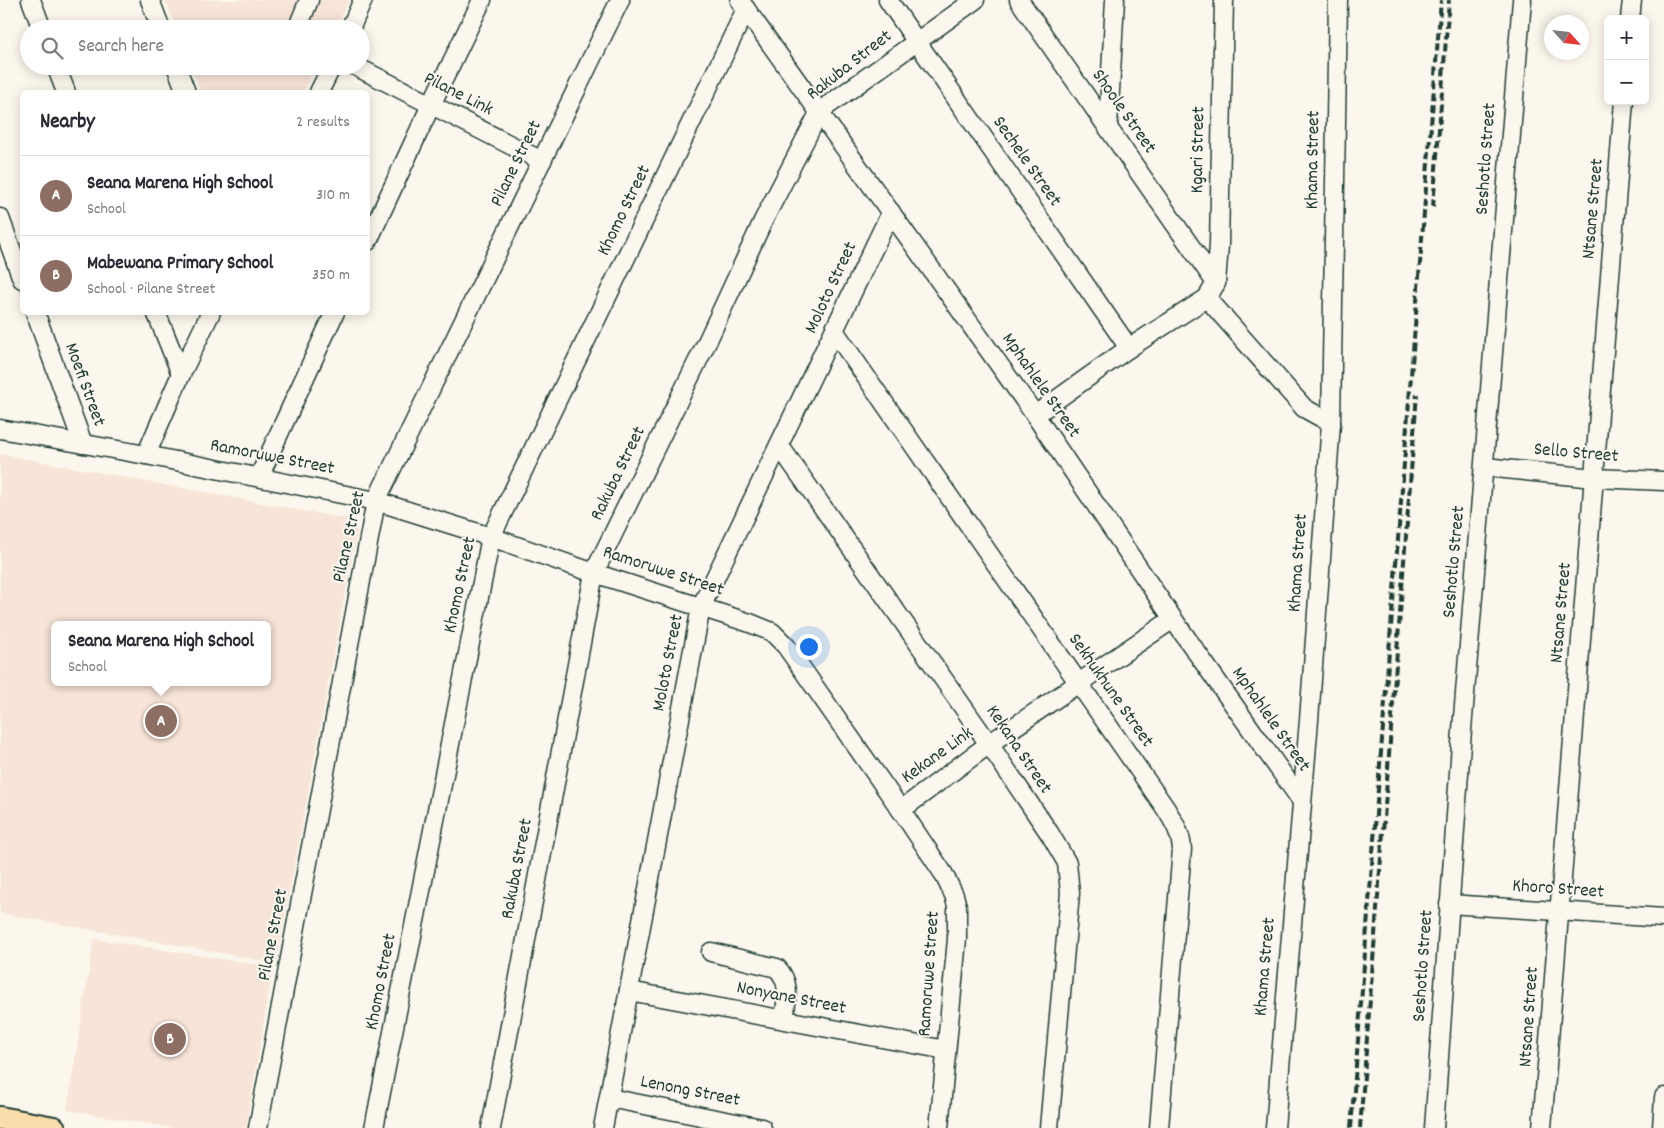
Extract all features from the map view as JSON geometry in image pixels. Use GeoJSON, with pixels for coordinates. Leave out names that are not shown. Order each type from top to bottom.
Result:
{"type":"FeatureCollection","features":[{"type":"Feature","properties":{"kind":"main road"},"geometry":{"type":"LineString","coordinates":[[10,1122],[54,1128]]}},
{"type":"Feature","properties":{"kind":"street"},"geometry":{"type":"LineString","coordinates":[[31,0],[39,20]]}},
{"type":"Feature","properties":{"kind":"street"},"geometry":{"type":"LineString","coordinates":[[150,0],[158,20]]}},
{"type":"Feature","properties":{"kind":"street"},"geometry":{"type":"LineString","coordinates":[[301,20],[309,0]]}},
{"type":"Feature","properties":{"kind":"street"},"geometry":{"type":"LineString","coordinates":[[354,20],[363,0]]}},
{"type":"Feature","properties":{"kind":"street"},"geometry":{"type":"LineString","coordinates":[[370,237],[482,0]]}},
{"type":"Feature","properties":{"kind":"street","name":"Pilane Street"},"geometry":{"type":"LineString","coordinates":[[258,1128],[376,501],[620,0]]}},
{"type":"Feature","properties":{"kind":"street","name":"Sechele Street"},"geometry":{"type":"LineString","coordinates":[[888,0],[1129,348]]}},
{"type":"Feature","properties":{"kind":"street","name":"Rakuba Street"},"geometry":{"type":"LineString","coordinates":[[491,1128],[594,573],[707,342],[763,221],[820,111],[975,0]]}},
{"type":"Feature","properties":{"kind":"street","name":"Shoole Street"},"geometry":{"type":"LineString","coordinates":[[1019,0],[1216,282]]}},
{"type":"Feature","properties":{"kind":"street"},"geometry":{"type":"LineString","coordinates":[[1108,127],[1115,0]]}},
{"type":"Feature","properties":{"kind":"street","name":"Kgari Street"},"geometry":{"type":"LineString","coordinates":[[1035,415],[1129,348],[1207,298],[1216,282],[1224,0]]}},
{"type":"Feature","properties":{"kind":"street","name":"Khama Street"},"geometry":{"type":"LineString","coordinates":[[1275,1128],[1331,422],[1338,0]]}},
{"type":"Feature","properties":{"kind":"street","name":"Seshotlo Street"},"geometry":{"type":"LineString","coordinates":[[1434,1128],[1449,904],[1522,0]]}},
{"type":"Feature","properties":{"kind":"street"},"geometry":{"type":"LineString","coordinates":[[1630,15],[1632,0]]}},
{"type":"Feature","properties":{"kind":"street","name":"Mphahlele Street"},"geometry":{"type":"LineString","coordinates":[[743,4],[1035,415],[1173,619],[1301,800]]}},
{"type":"Feature","properties":{"kind":"street","name":"Khomo Street"},"geometry":{"type":"LineString","coordinates":[[374,1128],[491,537],[743,4]]}},
{"type":"Feature","properties":{"kind":"street","name":"Pilane Link"},"geometry":{"type":"LineString","coordinates":[[370,74],[542,161]]}},
{"type":"Feature","properties":{"kind":"street"},"geometry":{"type":"LineString","coordinates":[[59,75],[65,90]]}},
{"type":"Feature","properties":{"kind":"street"},"geometry":{"type":"LineString","coordinates":[[179,75],[185,90]]}},
{"type":"Feature","properties":{"kind":"street"},"geometry":{"type":"LineString","coordinates":[[320,90],[328,75]]}},
{"type":"Feature","properties":{"kind":"street","name":"Ntsane Street"},"geometry":{"type":"LineString","coordinates":[[1542,1128],[1624,105]]}},
{"type":"Feature","properties":{"kind":"street","name":"Moloto Street"},"geometry":{"type":"LineString","coordinates":[[603,1128],[701,607],[835,332],[891,212]]}},
{"type":"Feature","properties":{"kind":"street"},"geometry":{"type":"LineString","coordinates":[[0,218],[20,273]]}},
{"type":"Feature","properties":{"kind":"street"},"geometry":{"type":"LineString","coordinates":[[1192,249],[1218,245]]}},
{"type":"Feature","properties":{"kind":"street"},"geometry":{"type":"LineString","coordinates":[[1207,298],[1304,408],[1331,422]]}},
{"type":"Feature","properties":{"kind":"street","name":"Moefi Street"},"geometry":{"type":"LineString","coordinates":[[36,315],[83,444]]}},
{"type":"Feature","properties":{"kind":"street"},"geometry":{"type":"LineString","coordinates":[[157,315],[181,374]]}},
{"type":"Feature","properties":{"kind":"street"},"geometry":{"type":"LineString","coordinates":[[146,455],[181,374],[210,315]]}},
{"type":"Feature","properties":{"kind":"street"},"geometry":{"type":"LineString","coordinates":[[259,477],[334,315]]}},
{"type":"Feature","properties":{"kind":"street","name":"Sekhukhune Street"},"geometry":{"type":"LineString","coordinates":[[835,332],[1175,823],[1182,840],[1159,1128]]}},
{"type":"Feature","properties":{"kind":"street","name":"Ramoruwe Street"},"geometry":{"type":"LineString","coordinates":[[0,429],[146,455],[376,501],[766,628],[778,637],[901,810],[943,873],[954,895],[957,906],[957,939],[939,1128]]}},
{"type":"Feature","properties":{"kind":"street","name":"Kekana Street"},"geometry":{"type":"LineString","coordinates":[[779,445],[989,744],[1067,863],[1070,893],[1048,1128]]}},
{"type":"Feature","properties":{"kind":"street","name":"Sello Street"},"geometry":{"type":"LineString","coordinates":[[1485,467],[1594,478],[1664,481]]}},
{"type":"Feature","properties":{"kind":"street","name":"Kekane Link"},"geometry":{"type":"LineString","coordinates":[[901,810],[989,744],[1173,619]]}},
{"type":"Feature","properties":{"kind":"street","name":"Khoro Street"},"geometry":{"type":"LineString","coordinates":[[1449,904],[1664,918]]}},
{"type":"Feature","properties":{"kind":"street"},"geometry":{"type":"LineString","coordinates":[[711,952],[778,968],[784,976],[786,984],[784,1020]]}},
{"type":"Feature","properties":{"kind":"street","name":"Nonyane Street"},"geometry":{"type":"LineString","coordinates":[[629,991],[946,1050]]}},
{"type":"Feature","properties":{"kind":"street"},"geometry":{"type":"LineString","coordinates":[[1662,1128],[1664,1097]]}},
{"type":"Feature","properties":{"kind":"street","name":"Lenong Street"},"geometry":{"type":"LineString","coordinates":[[609,1098],[762,1128]]}},
{"type":"Feature","properties":{"kind":"shaded area"},"geometry":{"type":"Polygon","coordinates":[[[165,0],[349,0],[339,20],[173,20],[165,0]]]}},
{"type":"Feature","properties":{"kind":"shaded area"},"geometry":{"type":"Polygon","coordinates":[[[194,75],[312,75],[304,90],[200,90],[194,75]]]}},
{"type":"Feature","properties":{"kind":"shaded area"},"geometry":{"type":"Polygon","coordinates":[[[0,454],[347,519],[357,530],[276,963],[0,913],[0,454]]]}},
{"type":"Feature","properties":{"kind":"shaded area"},"geometry":{"type":"Polygon","coordinates":[[[94,939],[273,967],[246,1128],[173,1128],[67,1110],[94,939]]]}},
{"type":"Feature","properties":{"kind":"railway"},"geometry":{"type":"LineString","coordinates":[[1351,1128],[1441,0]]}},
{"type":"Feature","properties":{"kind":"railway"},"geometry":{"type":"LineString","coordinates":[[1433,207],[1449,0]]}},
{"type":"Feature","properties":{"kind":"railway"},"geometry":{"type":"LineString","coordinates":[[1360,1128],[1417,394]]}},
{"type":"Feature","properties":{"kind":"place","name":"Seana Marena High School"},"geometry":{"type":"Point","coordinates":[161,721]}},
{"type":"Feature","properties":{"kind":"place","name":"Mabewana Primary School"},"geometry":{"type":"Point","coordinates":[170,1039]}}]}
